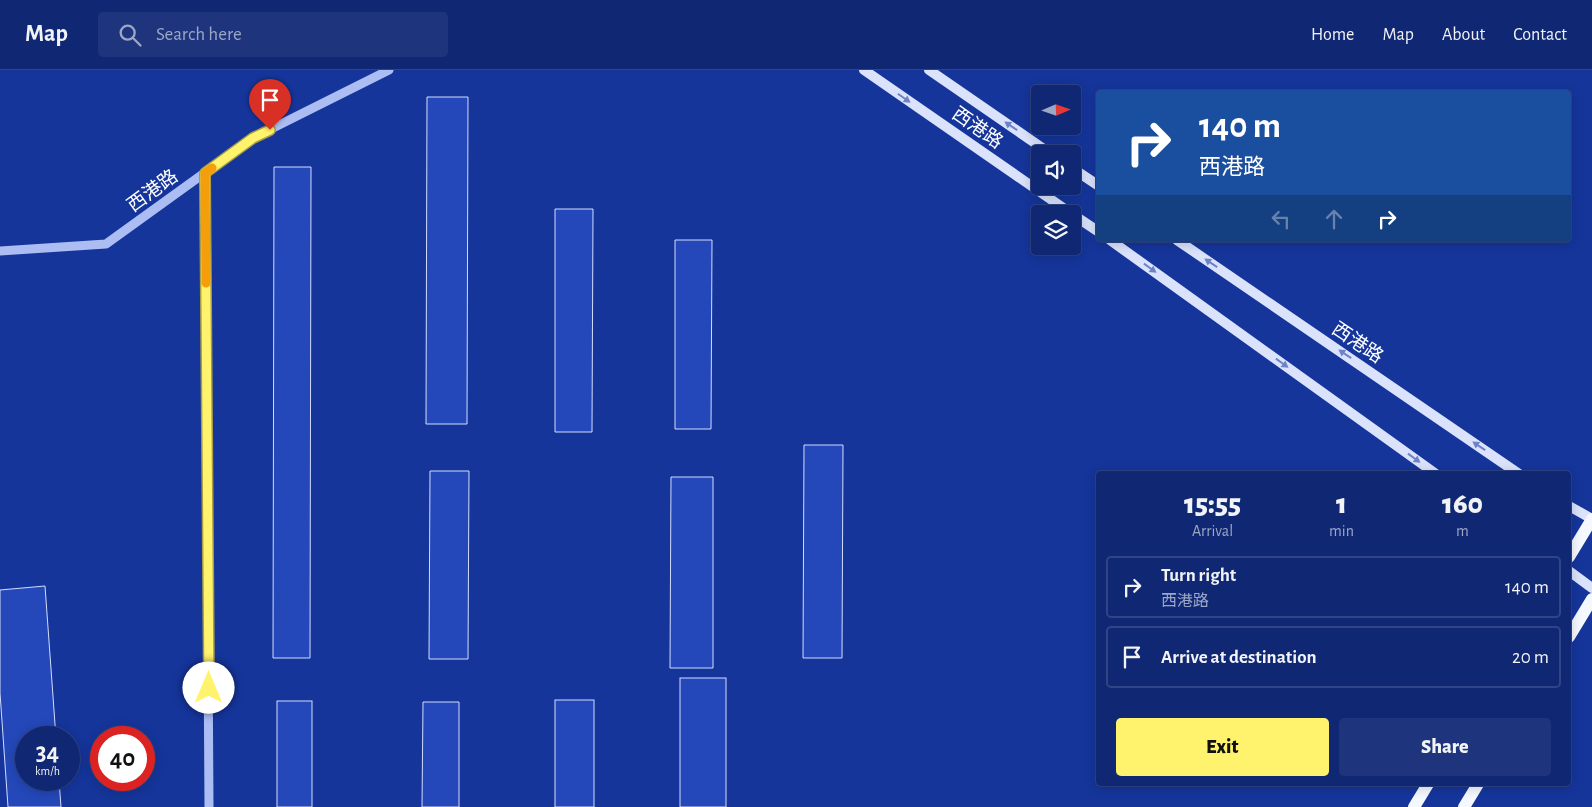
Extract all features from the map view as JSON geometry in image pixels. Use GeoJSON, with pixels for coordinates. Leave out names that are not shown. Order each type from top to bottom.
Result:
{"type":"FeatureCollection","features":[{"type":"Feature","properties":{"kind":"main road","name":"西港路"},"geometry":{"type":"LineString","coordinates":[[864,70],[1059,205]]}},
{"type":"Feature","properties":{"kind":"main road","name":"西港路"},"geometry":{"type":"LineString","coordinates":[[929,70],[1038,145]]}},
{"type":"Feature","properties":{"kind":"main road"},"geometry":{"type":"LineString","coordinates":[[1081,174],[1096,184]]}},
{"type":"Feature","properties":{"kind":"main road","name":"西港路"},"geometry":{"type":"LineString","coordinates":[[1081,220],[1096,230]]}},
{"type":"Feature","properties":{"kind":"main road"},"geometry":{"type":"LineString","coordinates":[[1113,242],[1432,471]]}},
{"type":"Feature","properties":{"kind":"main road","name":"西港路"},"geometry":{"type":"LineString","coordinates":[[1180,242],[1515,471]]}},
{"type":"Feature","properties":{"kind":"main road"},"geometry":{"type":"LineString","coordinates":[[1571,507],[1592,519],[1571,554]]}},
{"type":"Feature","properties":{"kind":"main road"},"geometry":{"type":"LineString","coordinates":[[1571,572],[1592,588]]}},
{"type":"Feature","properties":{"kind":"main road"},"geometry":{"type":"LineString","coordinates":[[1571,634],[1592,599]]}},
{"type":"Feature","properties":{"kind":"main road"},"geometry":{"type":"LineString","coordinates":[[1414,807],[1427,786]]}},
{"type":"Feature","properties":{"kind":"main road"},"geometry":{"type":"LineString","coordinates":[[1464,807],[1477,786]]}},
{"type":"Feature","properties":{"kind":"street","name":"西港路"},"geometry":{"type":"LineString","coordinates":[[0,251],[106,244],[253,138],[389,70]]}},
{"type":"Feature","properties":{"kind":"street"},"geometry":{"type":"LineString","coordinates":[[205,173],[209,807]]}},
{"type":"Feature","properties":{"kind":"building"},"geometry":{"type":"Polygon","coordinates":[[[427,97],[468,97],[467,424],[426,424],[427,97]]]}},
{"type":"Feature","properties":{"kind":"building"},"geometry":{"type":"Polygon","coordinates":[[[274,167],[311,167],[310,658],[273,658],[274,167]]]}},
{"type":"Feature","properties":{"kind":"building"},"geometry":{"type":"Polygon","coordinates":[[[555,209],[593,209],[592,432],[555,432],[555,209]]]}},
{"type":"Feature","properties":{"kind":"building"},"geometry":{"type":"Polygon","coordinates":[[[675,240],[712,240],[711,429],[675,429],[675,240]]]}},
{"type":"Feature","properties":{"kind":"building"},"geometry":{"type":"Polygon","coordinates":[[[804,445],[843,445],[842,658],[803,658],[804,445]]]}},
{"type":"Feature","properties":{"kind":"building"},"geometry":{"type":"Polygon","coordinates":[[[430,471],[469,471],[468,659],[429,659],[430,471]]]}},
{"type":"Feature","properties":{"kind":"building"},"geometry":{"type":"Polygon","coordinates":[[[671,477],[713,477],[713,668],[670,668],[671,477]]]}},
{"type":"Feature","properties":{"kind":"building"},"geometry":{"type":"Polygon","coordinates":[[[45,586],[55,726],[15,726],[15,791],[60,791],[61,807],[8,807],[0,693],[0,590],[45,586]]]}},
{"type":"Feature","properties":{"kind":"building"},"geometry":{"type":"Polygon","coordinates":[[[680,678],[726,678],[726,807],[680,807],[680,678]]]}},
{"type":"Feature","properties":{"kind":"building"},"geometry":{"type":"Polygon","coordinates":[[[555,700],[594,700],[594,807],[555,807],[555,700]]]}},
{"type":"Feature","properties":{"kind":"building"},"geometry":{"type":"Polygon","coordinates":[[[277,701],[312,701],[312,807],[277,807],[277,701]]]}},
{"type":"Feature","properties":{"kind":"building"},"geometry":{"type":"Polygon","coordinates":[[[423,702],[459,702],[459,807],[422,807],[423,702]]]}},
{"type":"Feature","properties":{"kind":"slow traffic"},"geometry":{"type":"LineString","coordinates":[[206,283],[205,173],[212,168]]}},
{"type":"Feature","properties":{"kind":"route"},"geometry":{"type":"LineString","coordinates":[[209,688],[205,173],[253,138],[270,130]]}}]}
